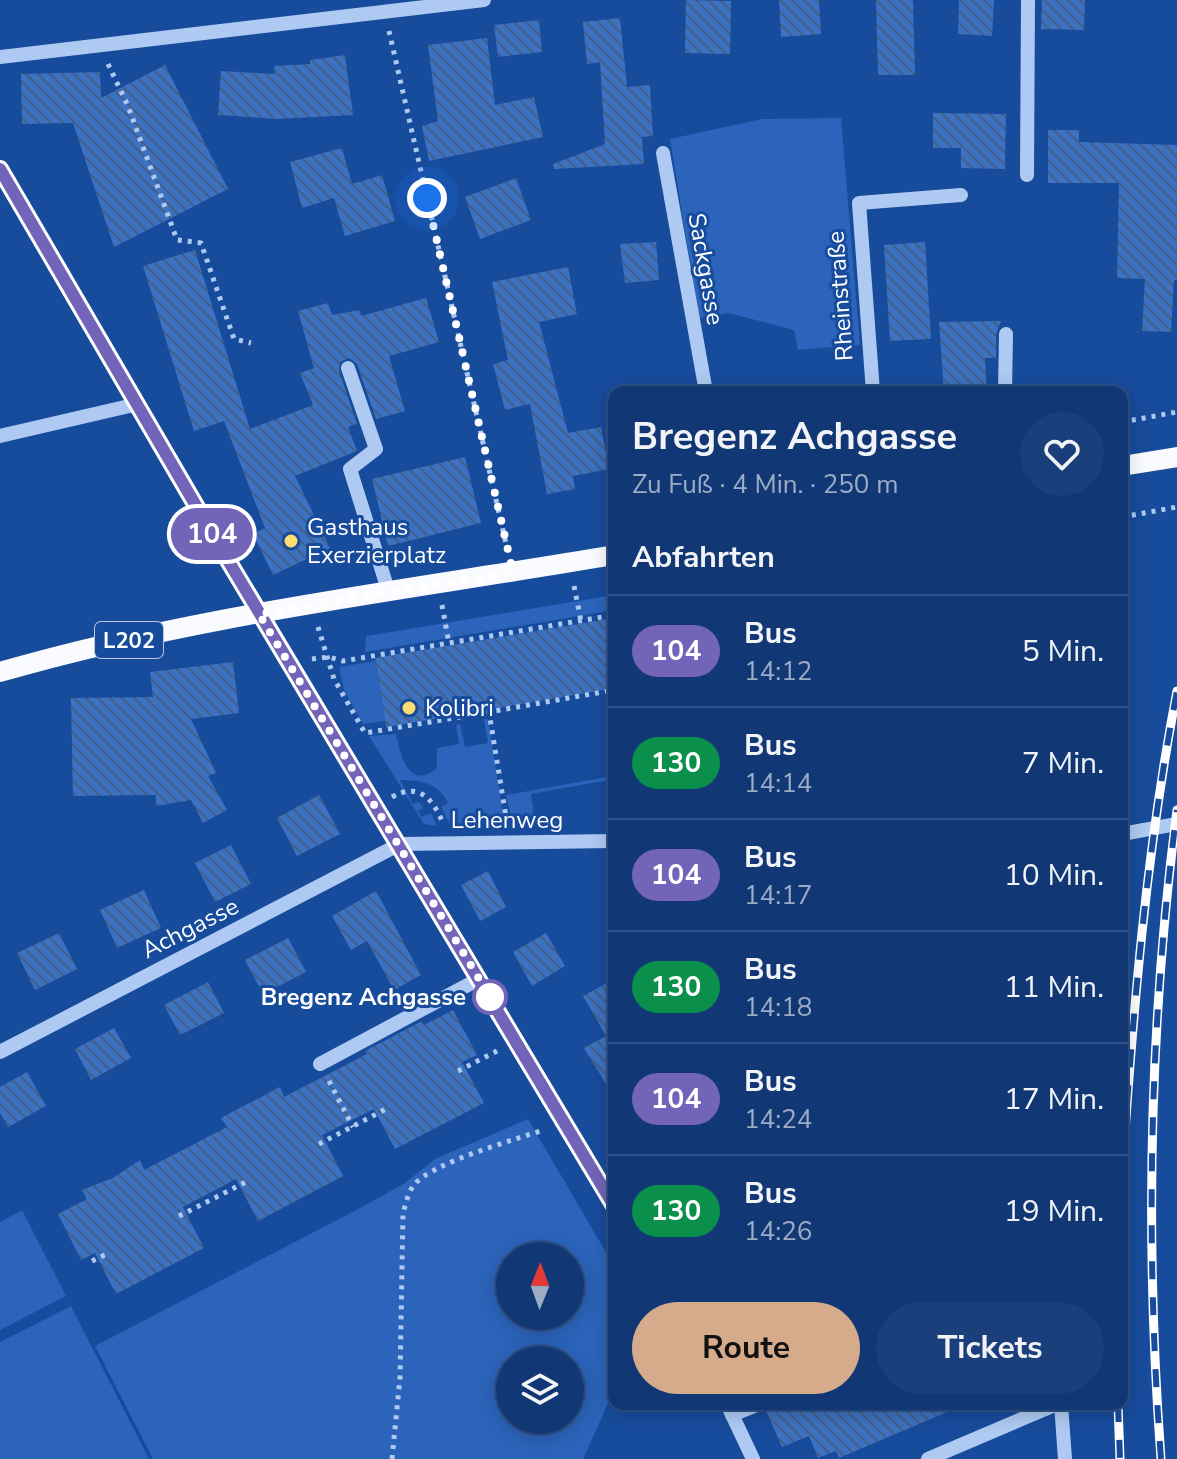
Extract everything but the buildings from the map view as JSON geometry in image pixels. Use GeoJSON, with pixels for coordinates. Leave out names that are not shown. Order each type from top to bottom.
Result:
{"type":"FeatureCollection","features":[{"type":"Feature","properties":{"kind":"main road"},"geometry":{"type":"LineString","coordinates":[[1128,465],[1177,457]]}},
{"type":"Feature","properties":{"kind":"main road","name":"L202"},"geometry":{"type":"LineString","coordinates":[[0,672],[78,651],[259,614],[608,556]]}},
{"type":"Feature","properties":{"kind":"street"},"geometry":{"type":"LineString","coordinates":[[0,57],[484,0]]}},
{"type":"Feature","properties":{"kind":"street"},"geometry":{"type":"LineString","coordinates":[[1027,175],[1028,0]]}},
{"type":"Feature","properties":{"kind":"street","name":"Sackgasse"},"geometry":{"type":"LineString","coordinates":[[663,153],[705,386]]}},
{"type":"Feature","properties":{"kind":"street"},"geometry":{"type":"LineString","coordinates":[[0,169],[6,193],[138,404],[259,614],[400,844],[608,1196]]}},
{"type":"Feature","properties":{"kind":"street","name":"Rheinstraße"},"geometry":{"type":"LineString","coordinates":[[873,386],[859,203],[961,195]]}},
{"type":"Feature","properties":{"kind":"street"},"geometry":{"type":"LineString","coordinates":[[1005,386],[1006,334]]}},
{"type":"Feature","properties":{"kind":"street"},"geometry":{"type":"LineString","coordinates":[[348,368],[376,449],[350,469],[389,593]]}},
{"type":"Feature","properties":{"kind":"street"},"geometry":{"type":"LineString","coordinates":[[0,436],[138,404]]}},
{"type":"Feature","properties":{"kind":"street"},"geometry":{"type":"LineString","coordinates":[[1128,833],[1177,824]]}},
{"type":"Feature","properties":{"kind":"street","name":"Lehenweg"},"geometry":{"type":"LineString","coordinates":[[400,844],[608,841]]}},
{"type":"Feature","properties":{"kind":"street","name":"Achgasse"},"geometry":{"type":"LineString","coordinates":[[0,1052],[400,844]]}},
{"type":"Feature","properties":{"kind":"street"},"geometry":{"type":"LineString","coordinates":[[320,1064],[479,979]]}},
{"type":"Feature","properties":{"kind":"street"},"geometry":{"type":"LineString","coordinates":[[730,1410],[753,1459]]}},
{"type":"Feature","properties":{"kind":"street"},"geometry":{"type":"LineString","coordinates":[[928,1459],[1045,1410]]}},
{"type":"Feature","properties":{"kind":"street"},"geometry":{"type":"LineString","coordinates":[[1060,1410],[1065,1459]]}},
{"type":"Feature","properties":{"kind":"path"},"geometry":{"type":"LineString","coordinates":[[385,11],[513,572]]}},
{"type":"Feature","properties":{"kind":"path"},"geometry":{"type":"LineString","coordinates":[[98,45],[128,106],[177,240],[201,243],[234,339],[251,343]]}},
{"type":"Feature","properties":{"kind":"path"},"geometry":{"type":"LineString","coordinates":[[1128,421],[1177,412]]}},
{"type":"Feature","properties":{"kind":"path"},"geometry":{"type":"LineString","coordinates":[[1128,516],[1177,507]]}},
{"type":"Feature","properties":{"kind":"path"},"geometry":{"type":"LineString","coordinates":[[570,563],[581,621]]}},
{"type":"Feature","properties":{"kind":"path"},"geometry":{"type":"LineString","coordinates":[[439,584],[449,643]]}},
{"type":"Feature","properties":{"kind":"path"},"geometry":{"type":"LineString","coordinates":[[309,606],[334,679],[365,733],[608,691]]}},
{"type":"Feature","properties":{"kind":"path"},"geometry":{"type":"LineString","coordinates":[[329,657],[343,661],[608,616]]}},
{"type":"Feature","properties":{"kind":"path"},"geometry":{"type":"LineString","coordinates":[[489,712],[504,801]]}},
{"type":"Feature","properties":{"kind":"path"},"geometry":{"type":"LineString","coordinates":[[376,805],[400,792],[422,793],[434,803],[452,842]]}},
{"type":"Feature","properties":{"kind":"path"},"geometry":{"type":"LineString","coordinates":[[458,1071],[516,1041]]}},
{"type":"Feature","properties":{"kind":"path"},"geometry":{"type":"LineString","coordinates":[[320,1064],[353,1127]]}},
{"type":"Feature","properties":{"kind":"path"},"geometry":{"type":"LineString","coordinates":[[319,1144],[386,1109]]}},
{"type":"Feature","properties":{"kind":"path"},"geometry":{"type":"LineString","coordinates":[[392,1459],[400,1378],[403,1213],[407,1198],[415,1183],[440,1168],[564,1123]]}},
{"type":"Feature","properties":{"kind":"path"},"geometry":{"type":"LineString","coordinates":[[179,1216],[246,1182]]}},
{"type":"Feature","properties":{"kind":"path"},"geometry":{"type":"LineString","coordinates":[[92,1261],[107,1254]]}},
{"type":"Feature","properties":{"kind":"shaded area"},"geometry":{"type":"Polygon","coordinates":[[[841,118],[860,345],[798,350],[794,330],[729,313],[699,318],[670,139],[762,119],[841,118]]]}},
{"type":"Feature","properties":{"kind":"shaded area"},"geometry":{"type":"Polygon","coordinates":[[[608,596],[608,611],[365,652],[366,636],[608,596]]]}},
{"type":"Feature","properties":{"kind":"shaded area"},"geometry":{"type":"Polygon","coordinates":[[[375,661],[385,721],[363,724],[344,690],[339,667],[375,661]]]}},
{"type":"Feature","properties":{"kind":"shaded area"},"geometry":{"type":"Polygon","coordinates":[[[484,719],[488,719],[504,822],[501,825],[450,825],[441,807],[448,803],[440,791],[422,782],[400,780],[413,804],[419,802],[423,808],[418,811],[421,817],[431,813],[437,826],[424,824],[369,736],[396,734],[403,760],[419,776],[437,768],[437,748],[459,744],[456,725],[460,724],[465,747],[488,743],[484,719]]]}},
{"type":"Feature","properties":{"kind":"shaded area"},"geometry":{"type":"Polygon","coordinates":[[[608,777],[608,780],[531,794],[535,821],[565,821],[561,824],[513,825],[506,795],[608,777]]]}},
{"type":"Feature","properties":{"kind":"shaded area"},"geometry":{"type":"Polygon","coordinates":[[[528,1119],[608,1256],[608,1403],[583,1459],[153,1459],[95,1346],[405,1183],[435,1159],[528,1119]]]}},
{"type":"Feature","properties":{"kind":"shaded area"},"geometry":{"type":"Polygon","coordinates":[[[22,1210],[66,1296],[0,1330],[0,1222],[22,1210]]]}},
{"type":"Feature","properties":{"kind":"shaded area"},"geometry":{"type":"Polygon","coordinates":[[[71,1306],[149,1459],[0,1459],[0,1342],[71,1306]]]}},
{"type":"Feature","properties":{"kind":"railway"},"geometry":{"type":"LineString","coordinates":[[1128,1094],[1142,933],[1157,812],[1177,691]]}},
{"type":"Feature","properties":{"kind":"railway"},"geometry":{"type":"LineString","coordinates":[[1161,1459],[1153,1297],[1152,1134],[1160,972],[1177,810]]}},
{"type":"Feature","properties":{"kind":"railway"},"geometry":{"type":"LineString","coordinates":[[1118,1410],[1120,1459]]}},
{"type":"Feature","properties":{"kind":"bus line","name":"104"},"geometry":{"type":"LineString","coordinates":[[0,169],[220,547],[608,1196]]}},
{"type":"Feature","properties":{"kind":"place","name":"Gasthaus Exerzierplatz"},"geometry":{"type":"Point","coordinates":[291,541]}},
{"type":"Feature","properties":{"kind":"place","name":"Kolibri"},"geometry":{"type":"Point","coordinates":[409,708]}},
{"type":"Feature","properties":{"kind":"place","name":"Bregenz Achgasse"},"geometry":{"type":"Point","coordinates":[490,997]}},
{"type":"Feature","properties":{"kind":"route"},"geometry":{"type":"LineString","coordinates":[[427,198],[513,572],[259,614],[490,997]]}}]}
